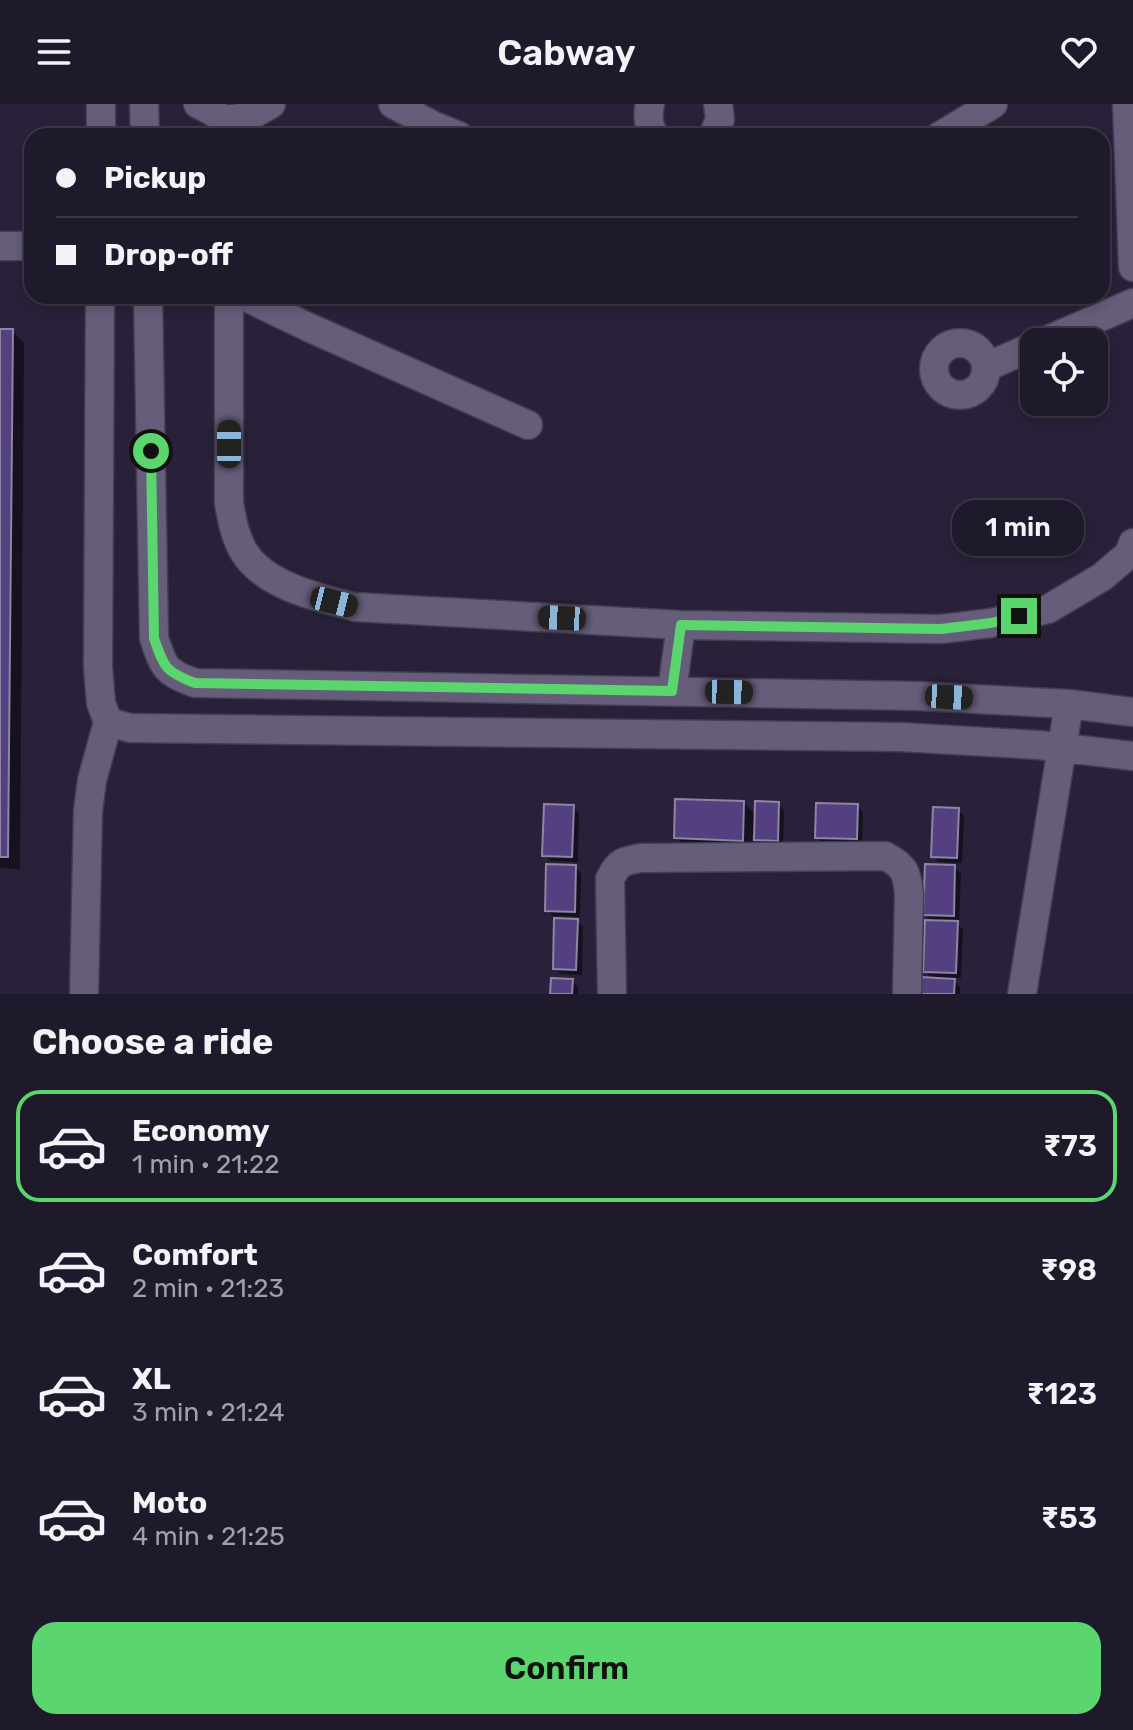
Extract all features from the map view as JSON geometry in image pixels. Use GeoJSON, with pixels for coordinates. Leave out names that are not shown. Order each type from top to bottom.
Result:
{"type":"FeatureCollection","features":[{"type":"Feature","properties":{"kind":"street"},"geometry":{"type":"LineString","coordinates":[[101,104],[101,128]]}},
{"type":"Feature","properties":{"kind":"street"},"geometry":{"type":"LineString","coordinates":[[144,104],[145,128]]}},
{"type":"Feature","properties":{"kind":"street"},"geometry":{"type":"LineString","coordinates":[[198,104],[214,111],[226,128],[271,104]]}},
{"type":"Feature","properties":{"kind":"street"},"geometry":{"type":"LineString","coordinates":[[393,104],[439,128]]}},
{"type":"Feature","properties":{"kind":"street"},"geometry":{"type":"LineString","coordinates":[[718,104],[718,128]]}},
{"type":"Feature","properties":{"kind":"street"},"geometry":{"type":"LineString","coordinates":[[953,128],[993,104]]}},
{"type":"Feature","properties":{"kind":"street"},"geometry":{"type":"LineString","coordinates":[[1127,104],[1133,267]]}},
{"type":"Feature","properties":{"kind":"street"},"geometry":{"type":"LineString","coordinates":[[0,246],[24,246]]}},
{"type":"Feature","properties":{"kind":"street"},"geometry":{"type":"LineString","coordinates":[[1075,328],[1133,303]]}},
{"type":"Feature","properties":{"kind":"street"},"geometry":{"type":"LineString","coordinates":[[84,994],[88,811],[92,780],[108,722],[101,703],[98,667],[100,304]]}},
{"type":"Feature","properties":{"kind":"street"},"geometry":{"type":"LineString","coordinates":[[148,304],[154,638],[162,662],[174,675],[195,683],[918,696],[1069,704],[1133,712]]}},
{"type":"Feature","properties":{"kind":"street"},"geometry":{"type":"LineString","coordinates":[[229,304],[229,503],[234,530],[243,551],[254,565],[277,581],[313,597],[355,607],[681,625],[941,629],[991,623],[1048,609],[1102,577],[1129,554],[1133,543]]}},
{"type":"Feature","properties":{"kind":"street"},"geometry":{"type":"LineString","coordinates":[[261,304],[528,425]]}},
{"type":"Feature","properties":{"kind":"street"},"geometry":{"type":"LineString","coordinates":[[986,367],[1020,352]]}},
{"type":"Feature","properties":{"kind":"street"},"geometry":{"type":"LineString","coordinates":[[672,691],[681,625]]}},
{"type":"Feature","properties":{"kind":"street"},"geometry":{"type":"LineString","coordinates":[[1022,994],[1069,704]]}},
{"type":"Feature","properties":{"kind":"street"},"geometry":{"type":"LineString","coordinates":[[108,722],[130,728],[900,737],[1058,769],[1133,756]]}},
{"type":"Feature","properties":{"kind":"street"},"geometry":{"type":"LineString","coordinates":[[612,994],[610,879],[616,866],[641,858],[885,856],[900,863],[907,878],[907,994]]}},
{"type":"Feature","properties":{"kind":"building"},"geometry":{"type":"Polygon","coordinates":[[[0,329],[13,329],[8,857],[0,857],[0,329]]]}},
{"type":"Feature","properties":{"kind":"building"},"geometry":{"type":"Polygon","coordinates":[[[675,799],[744,801],[743,841],[674,838],[675,799]]]}},
{"type":"Feature","properties":{"kind":"building"},"geometry":{"type":"Polygon","coordinates":[[[755,801],[779,802],[778,841],[754,840],[755,801]]]}},
{"type":"Feature","properties":{"kind":"building"},"geometry":{"type":"Polygon","coordinates":[[[816,803],[858,804],[857,839],[815,838],[816,803]]]}},
{"type":"Feature","properties":{"kind":"building"},"geometry":{"type":"Polygon","coordinates":[[[544,804],[574,805],[572,857],[542,856],[544,804]]]}},
{"type":"Feature","properties":{"kind":"building"},"geometry":{"type":"Polygon","coordinates":[[[933,807],[959,808],[957,858],[931,857],[933,807]]]}},
{"type":"Feature","properties":{"kind":"building"},"geometry":{"type":"Polygon","coordinates":[[[546,864],[576,865],[575,912],[545,911],[546,864]]]}},
{"type":"Feature","properties":{"kind":"building"},"geometry":{"type":"Polygon","coordinates":[[[925,864],[955,865],[954,916],[923,915],[925,864]]]}},
{"type":"Feature","properties":{"kind":"building"},"geometry":{"type":"Polygon","coordinates":[[[554,918],[578,919],[576,970],[553,969],[554,918]]]}},
{"type":"Feature","properties":{"kind":"building"},"geometry":{"type":"Polygon","coordinates":[[[925,920],[958,921],[956,973],[923,972],[925,920]]]}},
{"type":"Feature","properties":{"kind":"building"},"geometry":{"type":"Polygon","coordinates":[[[921,977],[955,979],[954,994],[920,994],[921,977]]]}},
{"type":"Feature","properties":{"kind":"building"},"geometry":{"type":"Polygon","coordinates":[[[551,978],[573,979],[572,994],[550,994],[551,978]]]}},
{"type":"Feature","properties":{"kind":"route"},"geometry":{"type":"LineString","coordinates":[[151,451],[154,638],[162,662],[174,675],[195,683],[672,691],[681,625],[941,629],[1019,616]]}}]}
